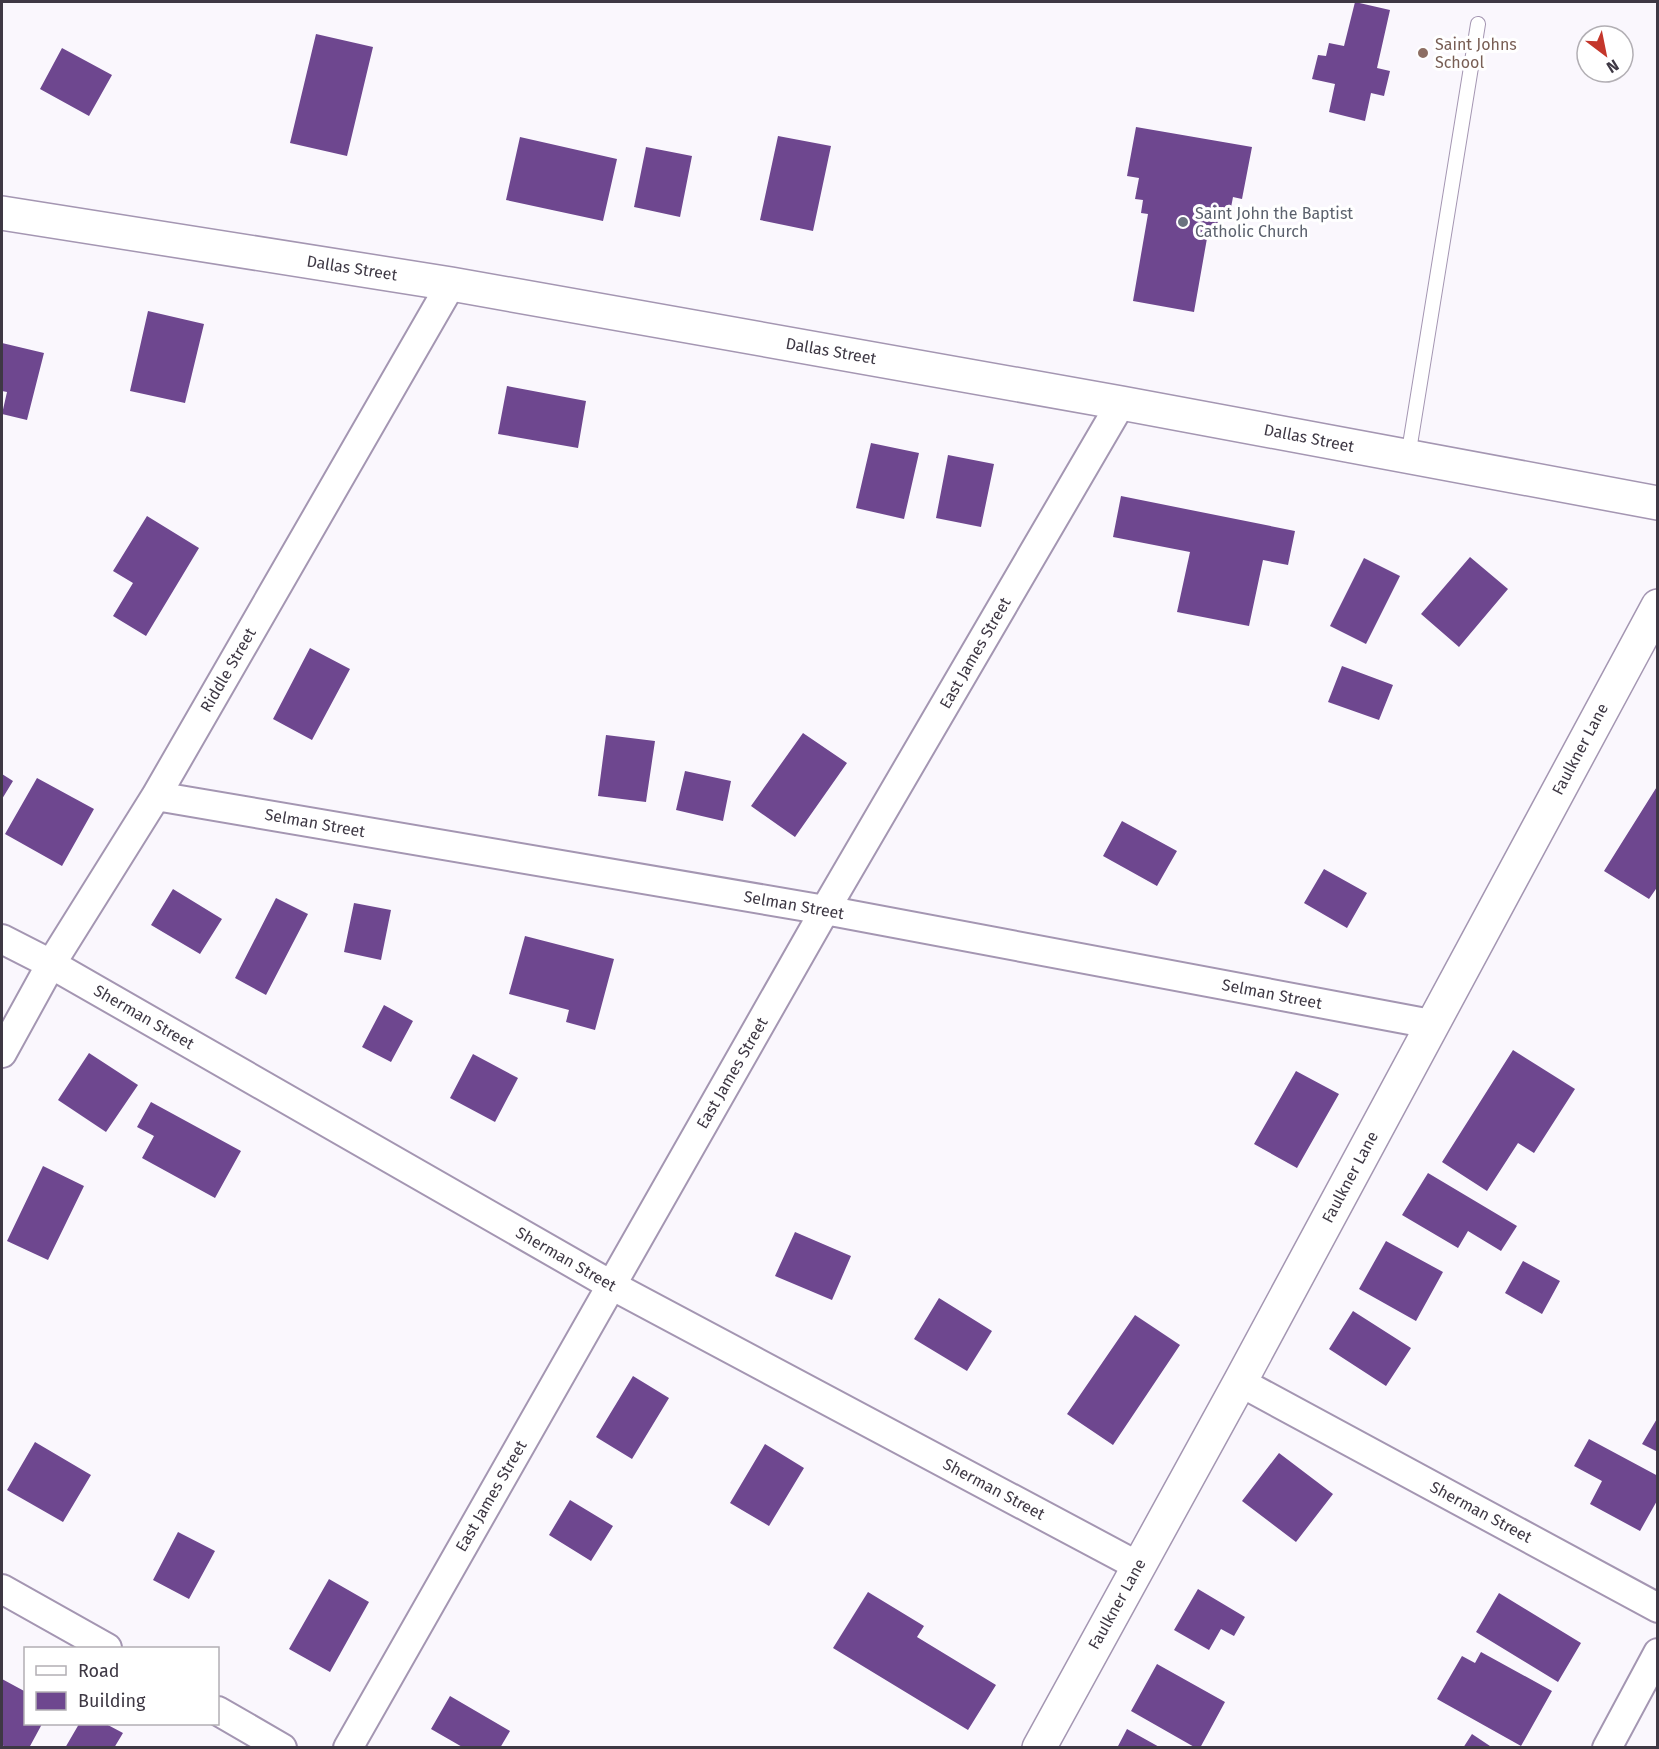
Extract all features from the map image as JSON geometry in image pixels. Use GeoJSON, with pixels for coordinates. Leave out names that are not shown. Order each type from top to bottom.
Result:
{"type":"FeatureCollection","features":[{"type":"Feature","properties":{"kind":"street","name":"Dallas Street"},"geometry":{"type":"LineString","coordinates":[[2,213],[451,284],[1121,403],[1658,504]]}},
{"type":"Feature","properties":{"kind":"street","name":"Riddle Street"},"geometry":{"type":"LineString","coordinates":[[2,1053],[51,964],[156,796],[451,284]]}},
{"type":"Feature","properties":{"kind":"street","name":"East James Street"},"geometry":{"type":"LineString","coordinates":[[348,1748],[825,910],[1121,403]]}},
{"type":"Feature","properties":{"kind":"street","name":"Faulkner Lane"},"geometry":{"type":"LineString","coordinates":[[1039,1748],[1240,1382],[1658,606]]}},
{"type":"Feature","properties":{"kind":"street","name":"Selman Street"},"geometry":{"type":"LineString","coordinates":[[156,796],[825,910],[1431,1024]]}},
{"type":"Feature","properties":{"kind":"street","name":"Sherman Street"},"geometry":{"type":"LineString","coordinates":[[2,939],[51,964],[611,1285],[1138,1566]]}},
{"type":"Feature","properties":{"kind":"street","name":"Sherman Street"},"geometry":{"type":"LineString","coordinates":[[1240,1382],[1658,1608]]}},
{"type":"Feature","properties":{"kind":"street"},"geometry":{"type":"LineString","coordinates":[[2,1589],[105,1647]]}},
{"type":"Feature","properties":{"kind":"street"},"geometry":{"type":"LineString","coordinates":[[1606,1748],[1658,1653]]}},
{"type":"Feature","properties":{"kind":"street"},"geometry":{"type":"LineString","coordinates":[[219,1712],[282,1748]]}},
{"type":"Feature","properties":{"kind":"lane"},"geometry":{"type":"LineString","coordinates":[[1408,456],[1478,24]]}},
{"type":"Feature","properties":{"kind":"building"},"geometry":{"type":"Polygon","coordinates":[[[1355,2],[1390,10],[1377,68],[1390,71],[1384,96],[1371,93],[1365,121],[1329,112],[1335,84],[1312,79],[1318,55],[1326,56],[1329,43],[1344,46],[1355,2]]]}},
{"type":"Feature","properties":{"kind":"building"},"geometry":{"type":"Polygon","coordinates":[[[316,34],[373,47],[347,156],[290,143],[316,34]]]}},
{"type":"Feature","properties":{"kind":"building"},"geometry":{"type":"Polygon","coordinates":[[[62,48],[112,75],[89,116],[40,89],[62,48]]]}},
{"type":"Feature","properties":{"kind":"building","name":"Saint John the Baptist Catholic Church"},"geometry":{"type":"Polygon","coordinates":[[[1136,127],[1252,147],[1242,199],[1233,197],[1229,218],[1221,217],[1218,229],[1209,227],[1194,312],[1133,301],[1148,214],[1141,213],[1143,200],[1135,199],[1139,178],[1127,176],[1136,127]]]}},
{"type":"Feature","properties":{"kind":"building"},"geometry":{"type":"Polygon","coordinates":[[[778,136],[831,146],[813,231],[760,220],[778,136]]]}},
{"type":"Feature","properties":{"kind":"building"},"geometry":{"type":"Polygon","coordinates":[[[520,137],[617,159],[603,221],[506,200],[520,137]]]}},
{"type":"Feature","properties":{"kind":"building"},"geometry":{"type":"Polygon","coordinates":[[[646,147],[692,156],[680,217],[634,207],[646,147]]]}},
{"type":"Feature","properties":{"kind":"building"},"geometry":{"type":"Polygon","coordinates":[[[148,311],[204,324],[185,403],[130,391],[148,311]]]}},
{"type":"Feature","properties":{"kind":"building"},"geometry":{"type":"Polygon","coordinates":[[[2,343],[44,353],[27,420],[2,414],[7,392],[2,391],[2,343]]]}},
{"type":"Feature","properties":{"kind":"building"},"geometry":{"type":"Polygon","coordinates":[[[507,386],[586,401],[578,448],[498,434],[507,386]]]}},
{"type":"Feature","properties":{"kind":"building"},"geometry":{"type":"Polygon","coordinates":[[[871,443],[919,453],[904,519],[856,508],[871,443]]]}},
{"type":"Feature","properties":{"kind":"building"},"geometry":{"type":"Polygon","coordinates":[[[948,455],[994,464],[981,527],[936,518],[948,455]]]}},
{"type":"Feature","properties":{"kind":"building"},"geometry":{"type":"Polygon","coordinates":[[[1121,496],[1295,531],[1288,565],[1263,560],[1249,626],[1177,612],[1190,552],[1113,537],[1121,496]]]}},
{"type":"Feature","properties":{"kind":"building"},"geometry":{"type":"Polygon","coordinates":[[[147,516],[199,548],[146,636],[113,616],[133,583],[113,571],[147,516]]]}},
{"type":"Feature","properties":{"kind":"building"},"geometry":{"type":"Polygon","coordinates":[[[1470,557],[1508,589],[1459,647],[1421,614],[1470,557]]]}},
{"type":"Feature","properties":{"kind":"building"},"geometry":{"type":"Polygon","coordinates":[[[1364,558],[1400,576],[1366,644],[1330,626],[1364,558]]]}},
{"type":"Feature","properties":{"kind":"building"},"geometry":{"type":"Polygon","coordinates":[[[310,648],[350,669],[312,740],[273,719],[310,648]]]}},
{"type":"Feature","properties":{"kind":"building"},"geometry":{"type":"Polygon","coordinates":[[[1342,666],[1393,685],[1379,720],[1328,702],[1342,666]]]}},
{"type":"Feature","properties":{"kind":"building"},"geometry":{"type":"Polygon","coordinates":[[[803,733],[847,763],[795,837],[751,806],[803,733]]]}},
{"type":"Feature","properties":{"kind":"building"},"geometry":{"type":"Polygon","coordinates":[[[606,735],[655,741],[646,802],[598,796],[606,735]]]}},
{"type":"Feature","properties":{"kind":"building"},"geometry":{"type":"Polygon","coordinates":[[[685,771],[731,781],[723,821],[676,810],[685,771]]]}},
{"type":"Feature","properties":{"kind":"building"},"geometry":{"type":"Polygon","coordinates":[[[2,774],[13,781],[2,799],[2,774]]]}},
{"type":"Feature","properties":{"kind":"building"},"geometry":{"type":"Polygon","coordinates":[[[37,778],[94,809],[62,866],[5,834],[37,778]]]}},
{"type":"Feature","properties":{"kind":"building"},"geometry":{"type":"Polygon","coordinates":[[[1658,785],[1658,886],[1649,899],[1604,871],[1658,785]]]}},
{"type":"Feature","properties":{"kind":"building"},"geometry":{"type":"Polygon","coordinates":[[[1122,821],[1177,851],[1157,886],[1103,856],[1122,821]]]}},
{"type":"Feature","properties":{"kind":"building"},"geometry":{"type":"Polygon","coordinates":[[[1324,869],[1367,893],[1347,928],[1304,903],[1324,869]]]}},
{"type":"Feature","properties":{"kind":"building"},"geometry":{"type":"Polygon","coordinates":[[[173,889],[222,919],[200,954],[151,925],[173,889]]]}},
{"type":"Feature","properties":{"kind":"building"},"geometry":{"type":"Polygon","coordinates":[[[276,898],[308,914],[266,995],[235,978],[276,898]]]}},
{"type":"Feature","properties":{"kind":"building"},"geometry":{"type":"Polygon","coordinates":[[[354,903],[391,910],[381,960],[344,952],[354,903]]]}},
{"type":"Feature","properties":{"kind":"building"},"geometry":{"type":"Polygon","coordinates":[[[525,936],[614,959],[595,1030],[566,1022],[569,1010],[509,994],[525,936]]]}},
{"type":"Feature","properties":{"kind":"building"},"geometry":{"type":"Polygon","coordinates":[[[384,1005],[413,1021],[391,1062],[362,1047],[384,1005]]]}},
{"type":"Feature","properties":{"kind":"building"},"geometry":{"type":"Polygon","coordinates":[[[1513,1050],[1575,1089],[1534,1153],[1518,1143],[1487,1191],[1442,1162],[1513,1050]]]}},
{"type":"Feature","properties":{"kind":"building"},"geometry":{"type":"Polygon","coordinates":[[[89,1053],[138,1085],[106,1132],[58,1100],[89,1053]]]}},
{"type":"Feature","properties":{"kind":"building"},"geometry":{"type":"Polygon","coordinates":[[[473,1054],[518,1078],[495,1122],[450,1098],[473,1054]]]}},
{"type":"Feature","properties":{"kind":"building"},"geometry":{"type":"Polygon","coordinates":[[[1296,1071],[1339,1094],[1297,1168],[1254,1144],[1296,1071]]]}},
{"type":"Feature","properties":{"kind":"building"},"geometry":{"type":"Polygon","coordinates":[[[151,1102],[241,1151],[215,1198],[142,1158],[154,1136],[137,1127],[151,1102]]]}},
{"type":"Feature","properties":{"kind":"building"},"geometry":{"type":"Polygon","coordinates":[[[43,1166],[84,1186],[48,1260],[7,1241],[43,1166]]]}},
{"type":"Feature","properties":{"kind":"building"},"geometry":{"type":"Polygon","coordinates":[[[1428,1173],[1517,1226],[1501,1251],[1468,1231],[1458,1248],[1402,1215],[1428,1173]]]}},
{"type":"Feature","properties":{"kind":"building"},"geometry":{"type":"Polygon","coordinates":[[[795,1232],[851,1256],[832,1300],[775,1276],[795,1232]]]}},
{"type":"Feature","properties":{"kind":"building"},"geometry":{"type":"Polygon","coordinates":[[[1386,1241],[1443,1272],[1416,1321],[1359,1289],[1386,1241]]]}},
{"type":"Feature","properties":{"kind":"building"},"geometry":{"type":"Polygon","coordinates":[[[1523,1261],[1560,1281],[1542,1314],[1505,1293],[1523,1261]]]}},
{"type":"Feature","properties":{"kind":"building"},"geometry":{"type":"Polygon","coordinates":[[[939,1298],[992,1331],[967,1371],[914,1339],[939,1298]]]}},
{"type":"Feature","properties":{"kind":"building"},"geometry":{"type":"Polygon","coordinates":[[[1353,1311],[1411,1348],[1386,1386],[1329,1349],[1353,1311]]]}},
{"type":"Feature","properties":{"kind":"building"},"geometry":{"type":"Polygon","coordinates":[[[1135,1315],[1180,1345],[1113,1445],[1067,1414],[1135,1315]]]}},
{"type":"Feature","properties":{"kind":"building"},"geometry":{"type":"Polygon","coordinates":[[[633,1376],[669,1398],[632,1459],[596,1437],[633,1376]]]}},
{"type":"Feature","properties":{"kind":"building"},"geometry":{"type":"Polygon","coordinates":[[[1658,1417],[1658,1452],[1642,1444],[1658,1417]]]}},
{"type":"Feature","properties":{"kind":"building"},"geometry":{"type":"Polygon","coordinates":[[[1589,1439],[1658,1476],[1658,1499],[1640,1531],[1590,1504],[1602,1481],[1574,1466],[1589,1439]]]}},
{"type":"Feature","properties":{"kind":"building"},"geometry":{"type":"Polygon","coordinates":[[[35,1442],[91,1475],[63,1522],[7,1490],[35,1442]]]}},
{"type":"Feature","properties":{"kind":"building"},"geometry":{"type":"Polygon","coordinates":[[[765,1444],[804,1468],[769,1526],[730,1503],[765,1444]]]}},
{"type":"Feature","properties":{"kind":"building"},"geometry":{"type":"Polygon","coordinates":[[[1279,1453],[1333,1494],[1296,1542],[1242,1501],[1279,1453]]]}},
{"type":"Feature","properties":{"kind":"building"},"geometry":{"type":"Polygon","coordinates":[[[570,1500],[613,1526],[591,1561],[549,1535],[570,1500]]]}},
{"type":"Feature","properties":{"kind":"building"},"geometry":{"type":"Polygon","coordinates":[[[178,1532],[215,1551],[189,1599],[153,1580],[178,1532]]]}},
{"type":"Feature","properties":{"kind":"building"},"geometry":{"type":"Polygon","coordinates":[[[329,1579],[369,1602],[330,1672],[289,1649],[329,1579]]]}},
{"type":"Feature","properties":{"kind":"building"},"geometry":{"type":"Polygon","coordinates":[[[1198,1589],[1245,1617],[1234,1636],[1221,1629],[1209,1650],[1174,1630],[1198,1589]]]}},
{"type":"Feature","properties":{"kind":"building"},"geometry":{"type":"Polygon","coordinates":[[[868,1592],[924,1626],[917,1637],[996,1685],[968,1730],[833,1648],[868,1592]]]}},
{"type":"Feature","properties":{"kind":"building"},"geometry":{"type":"Polygon","coordinates":[[[1499,1593],[1581,1643],[1558,1682],[1476,1632],[1499,1593]]]}},
{"type":"Feature","properties":{"kind":"building"},"geometry":{"type":"Polygon","coordinates":[[[1481,1652],[1552,1691],[1521,1746],[1437,1699],[1462,1656],[1475,1663],[1481,1652]]]}},
{"type":"Feature","properties":{"kind":"building"},"geometry":{"type":"Polygon","coordinates":[[[1157,1664],[1225,1702],[1200,1748],[1196,1748],[1131,1711],[1157,1664]]]}},
{"type":"Feature","properties":{"kind":"building"},"geometry":{"type":"Polygon","coordinates":[[[2,1679],[24,1691],[24,1725],[41,1725],[29,1748],[7,1748],[2,1745],[2,1679]]]}},
{"type":"Feature","properties":{"kind":"building"},"geometry":{"type":"Polygon","coordinates":[[[450,1696],[510,1731],[500,1748],[464,1748],[431,1729],[450,1696]]]}},
{"type":"Feature","properties":{"kind":"building"},"geometry":{"type":"Polygon","coordinates":[[[78,1725],[108,1725],[123,1733],[114,1748],[65,1748],[78,1725]]]}},
{"type":"Feature","properties":{"kind":"building"},"geometry":{"type":"Polygon","coordinates":[[[1127,1729],[1161,1748],[1117,1748],[1127,1729]]]}},
{"type":"Feature","properties":{"kind":"building"},"geometry":{"type":"Polygon","coordinates":[[[1472,1734],[1493,1748],[1463,1748],[1472,1734]]]}},
{"type":"Feature","properties":{"kind":"place","name":"Saint Johns School"},"geometry":{"type":"Point","coordinates":[1423,53]}},
{"type":"Feature","properties":{"kind":"place","name":"Saint John the Baptist Catholic Church"},"geometry":{"type":"Point","coordinates":[1183,222]}}]}
